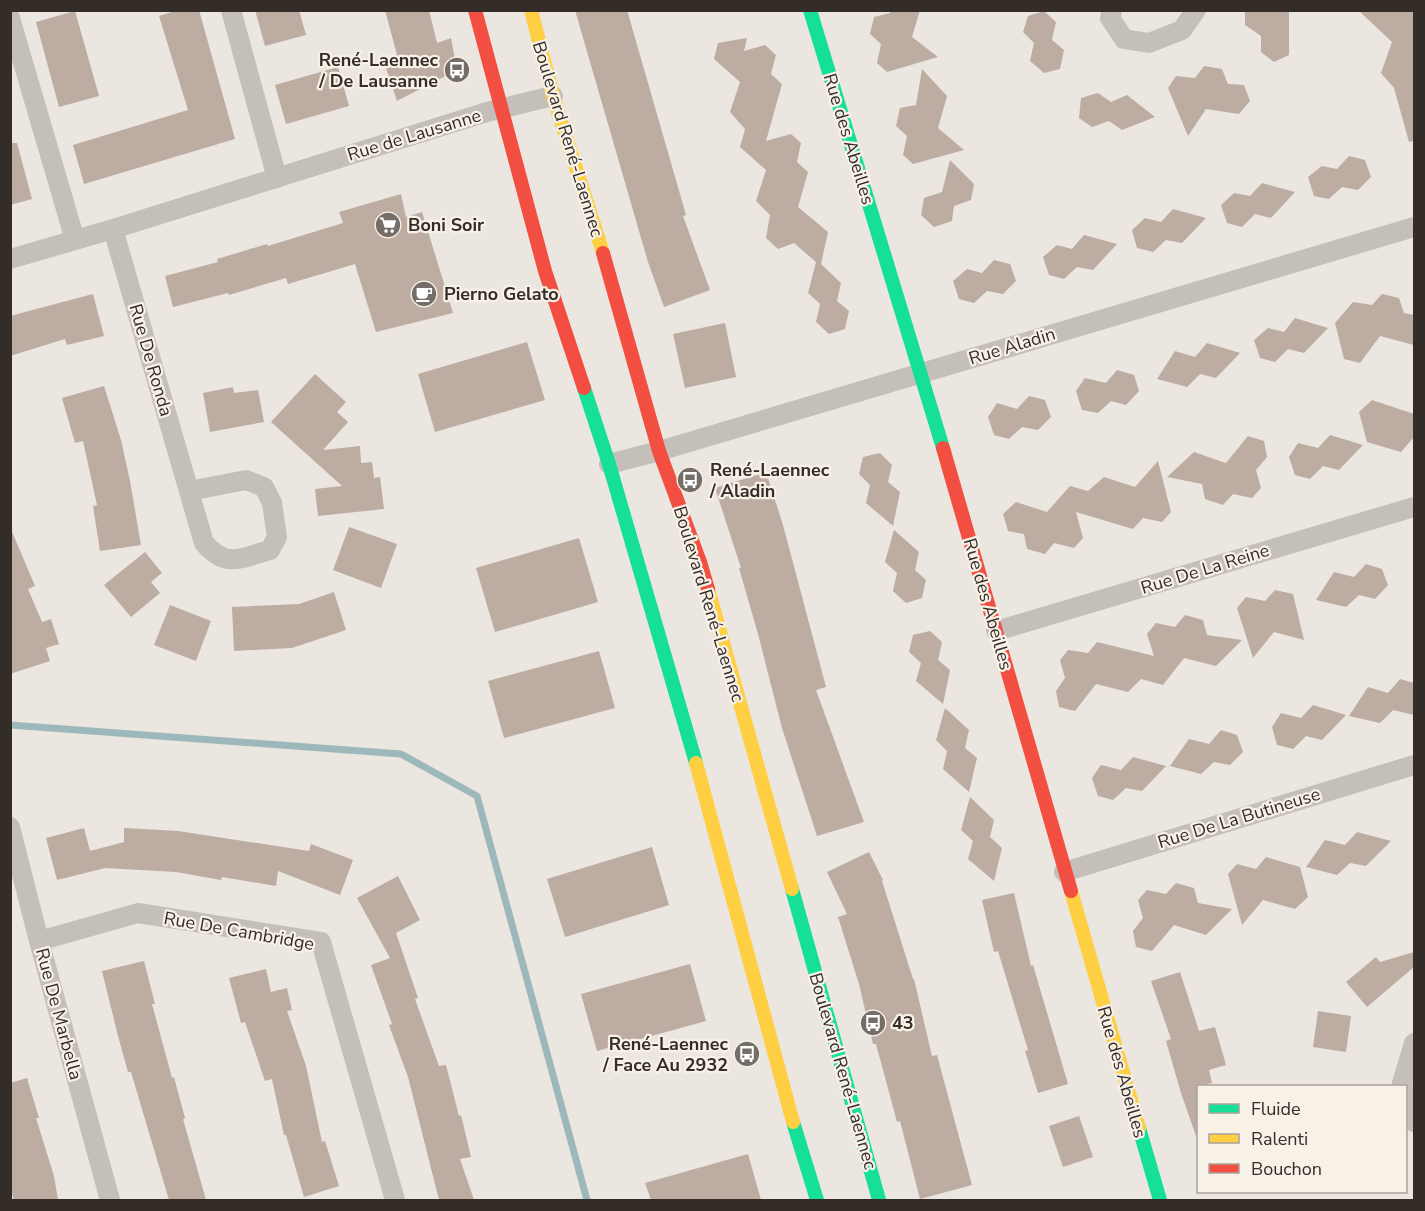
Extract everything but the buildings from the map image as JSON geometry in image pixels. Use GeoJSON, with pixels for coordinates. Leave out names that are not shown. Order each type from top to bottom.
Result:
{"type":"FeatureCollection","features":[{"type":"Feature","properties":{"kind":"street"},"geometry":{"type":"LineString","coordinates":[[231,10],[277,178]]}},
{"type":"Feature","properties":{"kind":"street"},"geometry":{"type":"LineString","coordinates":[[475,10],[545,271],[609,464],[702,782],[786,1098],[817,1200]]}},
{"type":"Feature","properties":{"kind":"street","name":"Boulevard René-Laennec"},"geometry":{"type":"LineString","coordinates":[[531,10],[553,96],[602,251],[659,451],[700,562],[879,1200]]}},
{"type":"Feature","properties":{"kind":"street","name":"Rue des Abeilles"},"geometry":{"type":"LineString","coordinates":[[810,10],[921,374],[1160,1200]]}},
{"type":"Feature","properties":{"kind":"street"},"geometry":{"type":"LineString","coordinates":[[1112,10],[1110,18],[1124,39],[1149,43],[1182,30],[1196,10]]}},
{"type":"Feature","properties":{"kind":"street"},"geometry":{"type":"LineString","coordinates":[[10,18],[75,240]]}},
{"type":"Feature","properties":{"kind":"street","name":"Rue de Lausanne"},"geometry":{"type":"LineString","coordinates":[[10,259],[501,109],[553,96]]}},
{"type":"Feature","properties":{"kind":"street","name":"Rue Aladin"},"geometry":{"type":"LineString","coordinates":[[609,464],[921,374],[1414,226]]}},
{"type":"Feature","properties":{"kind":"street","name":"Rue De Ronda"},"geometry":{"type":"LineString","coordinates":[[113,229],[204,543],[216,556],[230,561],[270,550],[277,537],[272,503],[264,487],[246,480],[189,491]]}},
{"type":"Feature","properties":{"kind":"street","name":"Rue De La Reine"},"geometry":{"type":"LineString","coordinates":[[996,631],[1414,507]]}},
{"type":"Feature","properties":{"kind":"street","name":"Rue De La Butineuse"},"geometry":{"type":"LineString","coordinates":[[1064,872],[1414,765]]}},
{"type":"Feature","properties":{"kind":"street","name":"Rue De Marbella"},"geometry":{"type":"LineString","coordinates":[[10,827],[110,1200]]}},
{"type":"Feature","properties":{"kind":"street","name":"Rue De Cambridge"},"geometry":{"type":"LineString","coordinates":[[39,941],[138,913],[321,942],[395,1200]]}},
{"type":"Feature","properties":{"kind":"street"},"geometry":{"type":"LineString","coordinates":[[1403,1085],[1414,1043]]}},
{"type":"Feature","properties":{"kind":"street"},"geometry":{"type":"LineString","coordinates":[[1407,1098],[1414,1122]]}},
{"type":"Feature","properties":{"kind":"waterway"},"geometry":{"type":"LineString","coordinates":[[10,725],[401,754],[477,796],[587,1200]]}},
{"type":"Feature","properties":{"kind":"traffic: fast"},"geometry":{"type":"LineString","coordinates":[[810,10],[943,448]]}},
{"type":"Feature","properties":{"kind":"traffic: fast"},"geometry":{"type":"LineString","coordinates":[[584,388],[609,464],[696,763]]}},
{"type":"Feature","properties":{"kind":"traffic: fast"},"geometry":{"type":"LineString","coordinates":[[792,889],[879,1200]]}},
{"type":"Feature","properties":{"kind":"traffic: fast"},"geometry":{"type":"LineString","coordinates":[[793,1122],[817,1200]]}},
{"type":"Feature","properties":{"kind":"traffic: fast"},"geometry":{"type":"LineString","coordinates":[[1139,1128],[1160,1200]]}},
{"type":"Feature","properties":{"kind":"traffic: slow"},"geometry":{"type":"LineString","coordinates":[[531,10],[553,96],[603,253]]}},
{"type":"Feature","properties":{"kind":"traffic: slow"},"geometry":{"type":"LineString","coordinates":[[708,589],[792,889]]}},
{"type":"Feature","properties":{"kind":"traffic: slow"},"geometry":{"type":"LineString","coordinates":[[696,763],[793,1122]]}},
{"type":"Feature","properties":{"kind":"traffic: slow"},"geometry":{"type":"LineString","coordinates":[[1071,891],[1139,1128]]}},
{"type":"Feature","properties":{"kind":"traffic: jam"},"geometry":{"type":"LineString","coordinates":[[475,10],[545,271],[584,388]]}},
{"type":"Feature","properties":{"kind":"traffic: jam"},"geometry":{"type":"LineString","coordinates":[[603,253],[659,451],[708,589]]}},
{"type":"Feature","properties":{"kind":"traffic: jam"},"geometry":{"type":"LineString","coordinates":[[943,448],[1071,891]]}},
{"type":"Feature","properties":{"kind":"place","name":"René-Laennec / De Lausanne"},"geometry":{"type":"Point","coordinates":[457,70]}},
{"type":"Feature","properties":{"kind":"place","name":"Boni Soir"},"geometry":{"type":"Point","coordinates":[388,225]}},
{"type":"Feature","properties":{"kind":"place","name":"Pierno Gelato"},"geometry":{"type":"Point","coordinates":[424,294]}},
{"type":"Feature","properties":{"kind":"place","name":"René-Laennec / Aladin"},"geometry":{"type":"Point","coordinates":[690,480]}},
{"type":"Feature","properties":{"kind":"place","name":"43"},"geometry":{"type":"Point","coordinates":[873,1023]}},
{"type":"Feature","properties":{"kind":"place","name":"René-Laennec / Face Au 2932"},"geometry":{"type":"Point","coordinates":[747,1054]}}]}
